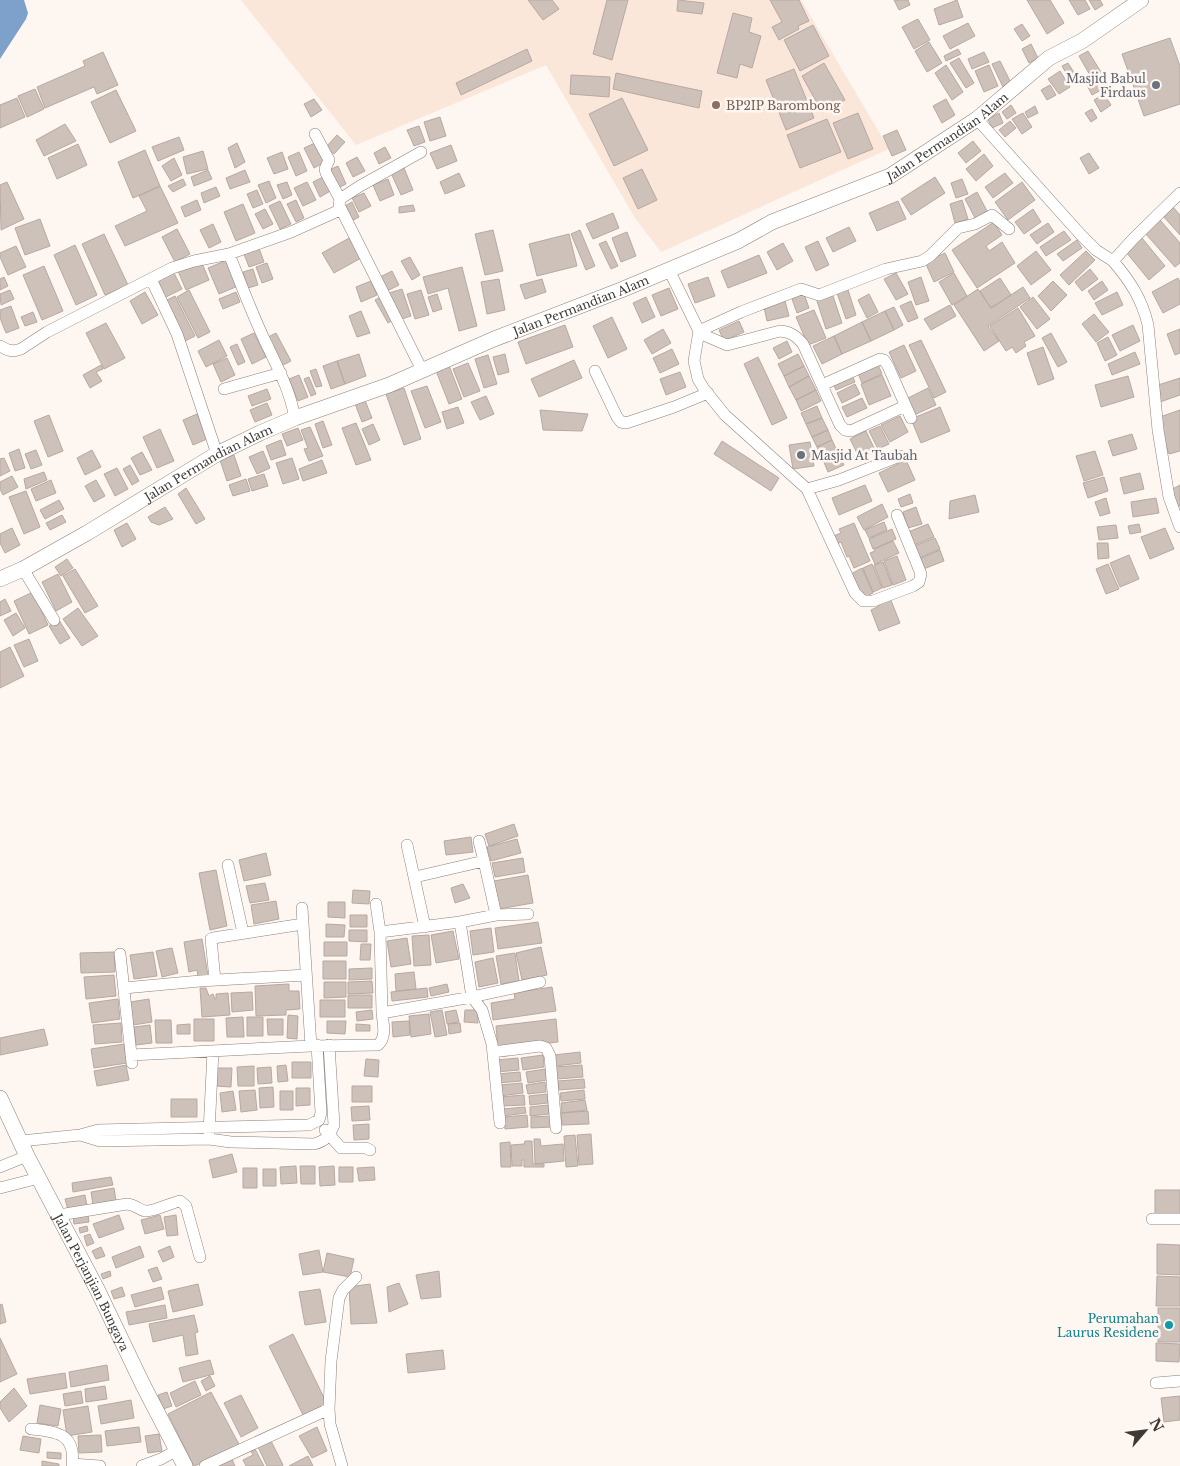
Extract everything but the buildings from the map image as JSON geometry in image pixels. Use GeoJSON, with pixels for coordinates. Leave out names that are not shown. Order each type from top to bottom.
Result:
{"type":"FeatureCollection","features":[{"type":"Feature","properties":{"kind":"main road","name":"Jalan Permandian Alam"},"geometry":{"type":"LineString","coordinates":[[0,579],[23,569],[88,533],[218,454],[295,418],[389,386],[494,339],[621,290],[738,241],[772,222],[890,176],[977,119],[1049,58],[1082,41],[1141,0]]}},
{"type":"Feature","properties":{"kind":"main road","name":"Jalan Perjanjian Bungaya"},"geometry":{"type":"LineString","coordinates":[[0,1098],[185,1466]]}},
{"type":"Feature","properties":{"kind":"street"},"geometry":{"type":"LineString","coordinates":[[977,119],[1081,235],[1096,250],[1113,261],[1132,285],[1145,310],[1159,439],[1169,497],[1180,527]]}},
{"type":"Feature","properties":{"kind":"street"},"geometry":{"type":"LineString","coordinates":[[315,134],[329,160],[326,172],[340,204],[422,370]]}},
{"type":"Feature","properties":{"kind":"street"},"geometry":{"type":"LineString","coordinates":[[0,346],[14,351],[21,349],[47,332],[172,268],[194,261],[229,254],[291,232],[340,204],[360,186],[420,152]]}},
{"type":"Feature","properties":{"kind":"street"},"geometry":{"type":"LineString","coordinates":[[1113,261],[1180,194]]}},
{"type":"Feature","properties":{"kind":"street"},"geometry":{"type":"LineString","coordinates":[[699,331],[802,288],[819,295],[886,269],[922,261],[930,256],[958,228],[975,224],[992,215],[1009,229]]}},
{"type":"Feature","properties":{"kind":"street"},"geometry":{"type":"LineString","coordinates":[[229,254],[281,373],[295,418]]}},
{"type":"Feature","properties":{"kind":"street"},"geometry":{"type":"LineString","coordinates":[[669,270],[699,331],[706,336],[727,345],[780,331],[794,334],[803,344],[840,424],[845,430],[851,431],[905,406]]}},
{"type":"Feature","properties":{"kind":"street"},"geometry":{"type":"LineString","coordinates":[[151,280],[178,334],[218,454]]}},
{"type":"Feature","properties":{"kind":"street"},"geometry":{"type":"LineString","coordinates":[[699,331],[694,361],[698,379],[725,414],[807,488],[855,593],[863,600],[873,601],[913,586],[921,578],[897,515]]}},
{"type":"Feature","properties":{"kind":"street"},"geometry":{"type":"LineString","coordinates":[[822,385],[884,360],[911,418]]}},
{"type":"Feature","properties":{"kind":"street"},"geometry":{"type":"LineString","coordinates":[[595,371],[617,417],[626,423],[708,393]]}},
{"type":"Feature","properties":{"kind":"street"},"geometry":{"type":"LineString","coordinates":[[224,389],[281,373]]}},
{"type":"Feature","properties":{"kind":"street"},"geometry":{"type":"LineString","coordinates":[[807,488],[839,480],[900,456]]}},
{"type":"Feature","properties":{"kind":"street"},"geometry":{"type":"LineString","coordinates":[[23,569],[54,620]]}},
{"type":"Feature","properties":{"kind":"street"},"geometry":{"type":"LineString","coordinates":[[479,841],[496,915]]}},
{"type":"Feature","properties":{"kind":"street"},"geometry":{"type":"LineString","coordinates":[[407,845],[425,927]]}},
{"type":"Feature","properties":{"kind":"street"},"geometry":{"type":"LineString","coordinates":[[415,877],[484,861]]}},
{"type":"Feature","properties":{"kind":"street"},"geometry":{"type":"LineString","coordinates":[[228,865],[243,933]]}},
{"type":"Feature","properties":{"kind":"street"},"geometry":{"type":"LineString","coordinates":[[120,954],[132,1059],[212,1051],[319,1045],[378,1045],[383,1041],[384,1033],[380,932],[376,904]]}},
{"type":"Feature","properties":{"kind":"street"},"geometry":{"type":"LineString","coordinates":[[80,1135],[100,1141],[209,1139],[231,1142],[314,1144],[325,1140],[329,1136],[334,1125],[306,975],[302,908]]}},
{"type":"Feature","properties":{"kind":"street"},"geometry":{"type":"LineString","coordinates":[[380,932],[460,922],[496,915],[528,914]]}},
{"type":"Feature","properties":{"kind":"street"},"geometry":{"type":"LineString","coordinates":[[460,922],[472,997],[482,1010],[490,1035],[500,1123]]}},
{"type":"Feature","properties":{"kind":"street"},"geometry":{"type":"LineString","coordinates":[[216,980],[212,940],[215,937],[303,924]]}},
{"type":"Feature","properties":{"kind":"street"},"geometry":{"type":"LineString","coordinates":[[124,988],[306,975]]}},
{"type":"Feature","properties":{"kind":"street"},"geometry":{"type":"LineString","coordinates":[[382,1013],[472,997],[540,982]]}},
{"type":"Feature","properties":{"kind":"street"},"geometry":{"type":"LineString","coordinates":[[21,1141],[80,1135],[98,1130],[309,1125],[318,1120],[321,1113],[319,1045]]}},
{"type":"Feature","properties":{"kind":"street"},"geometry":{"type":"LineString","coordinates":[[493,1052],[540,1046],[548,1050],[556,1128]]}},
{"type":"Feature","properties":{"kind":"street"},"geometry":{"type":"LineString","coordinates":[[209,1139],[212,1051]]}},
{"type":"Feature","properties":{"kind":"street"},"geometry":{"type":"LineString","coordinates":[[318,1120],[329,1136],[343,1148],[366,1148],[370,1150]]}},
{"type":"Feature","properties":{"kind":"street"},"geometry":{"type":"LineString","coordinates":[[0,1167],[28,1156]]}},
{"type":"Feature","properties":{"kind":"street"},"geometry":{"type":"LineString","coordinates":[[0,1188],[39,1178]]}},
{"type":"Feature","properties":{"kind":"street"},"geometry":{"type":"LineString","coordinates":[[59,1215],[127,1204],[135,1205],[139,1209],[147,1211],[169,1203],[180,1202],[186,1206],[200,1257]]}},
{"type":"Feature","properties":{"kind":"street"},"geometry":{"type":"LineString","coordinates":[[1152,1219],[1180,1219]]}},
{"type":"Feature","properties":{"kind":"street"},"geometry":{"type":"LineString","coordinates":[[342,1466],[330,1424],[331,1361],[339,1298],[343,1290],[356,1277]]}},
{"type":"Feature","properties":{"kind":"street"},"geometry":{"type":"LineString","coordinates":[[1156,1383],[1180,1381]]}},
{"type":"Feature","properties":{"kind":"street"},"geometry":{"type":"LineString","coordinates":[[205,1466],[329,1409]]}},
{"type":"Feature","properties":{"kind":"street"},"geometry":{"type":"LineString","coordinates":[[31,1429],[63,1435],[70,1442],[72,1448],[72,1465],[100,1466]]}},
{"type":"Feature","properties":{"kind":"street"},"geometry":{"type":"LineString","coordinates":[[142,1466],[161,1459],[176,1450]]}},
{"type":"Feature","properties":{"kind":"shaded area","name":"BP2IP Barombong"},"geometry":{"type":"Polygon","coordinates":[[[241,0],[801,0],[889,149],[661,252],[635,218],[546,65],[356,145],[241,0]]]}},
{"type":"Feature","properties":{"kind":"water"},"geometry":{"type":"Polygon","coordinates":[[[0,0],[24,0],[28,13],[0,59],[0,0]]]}},
{"type":"Feature","properties":{"kind":"place","name":"Masjid Babul Firdaus"},"geometry":{"type":"Point","coordinates":[1156,85]}},
{"type":"Feature","properties":{"kind":"place","name":"BP2IP Barombong"},"geometry":{"type":"Point","coordinates":[716,105]}},
{"type":"Feature","properties":{"kind":"place","name":"Masjid At Taubah"},"geometry":{"type":"Point","coordinates":[801,455]}},
{"type":"Feature","properties":{"kind":"place","name":"Perumahan Laurus Residene"},"geometry":{"type":"Point","coordinates":[1169,1325]}}]}
